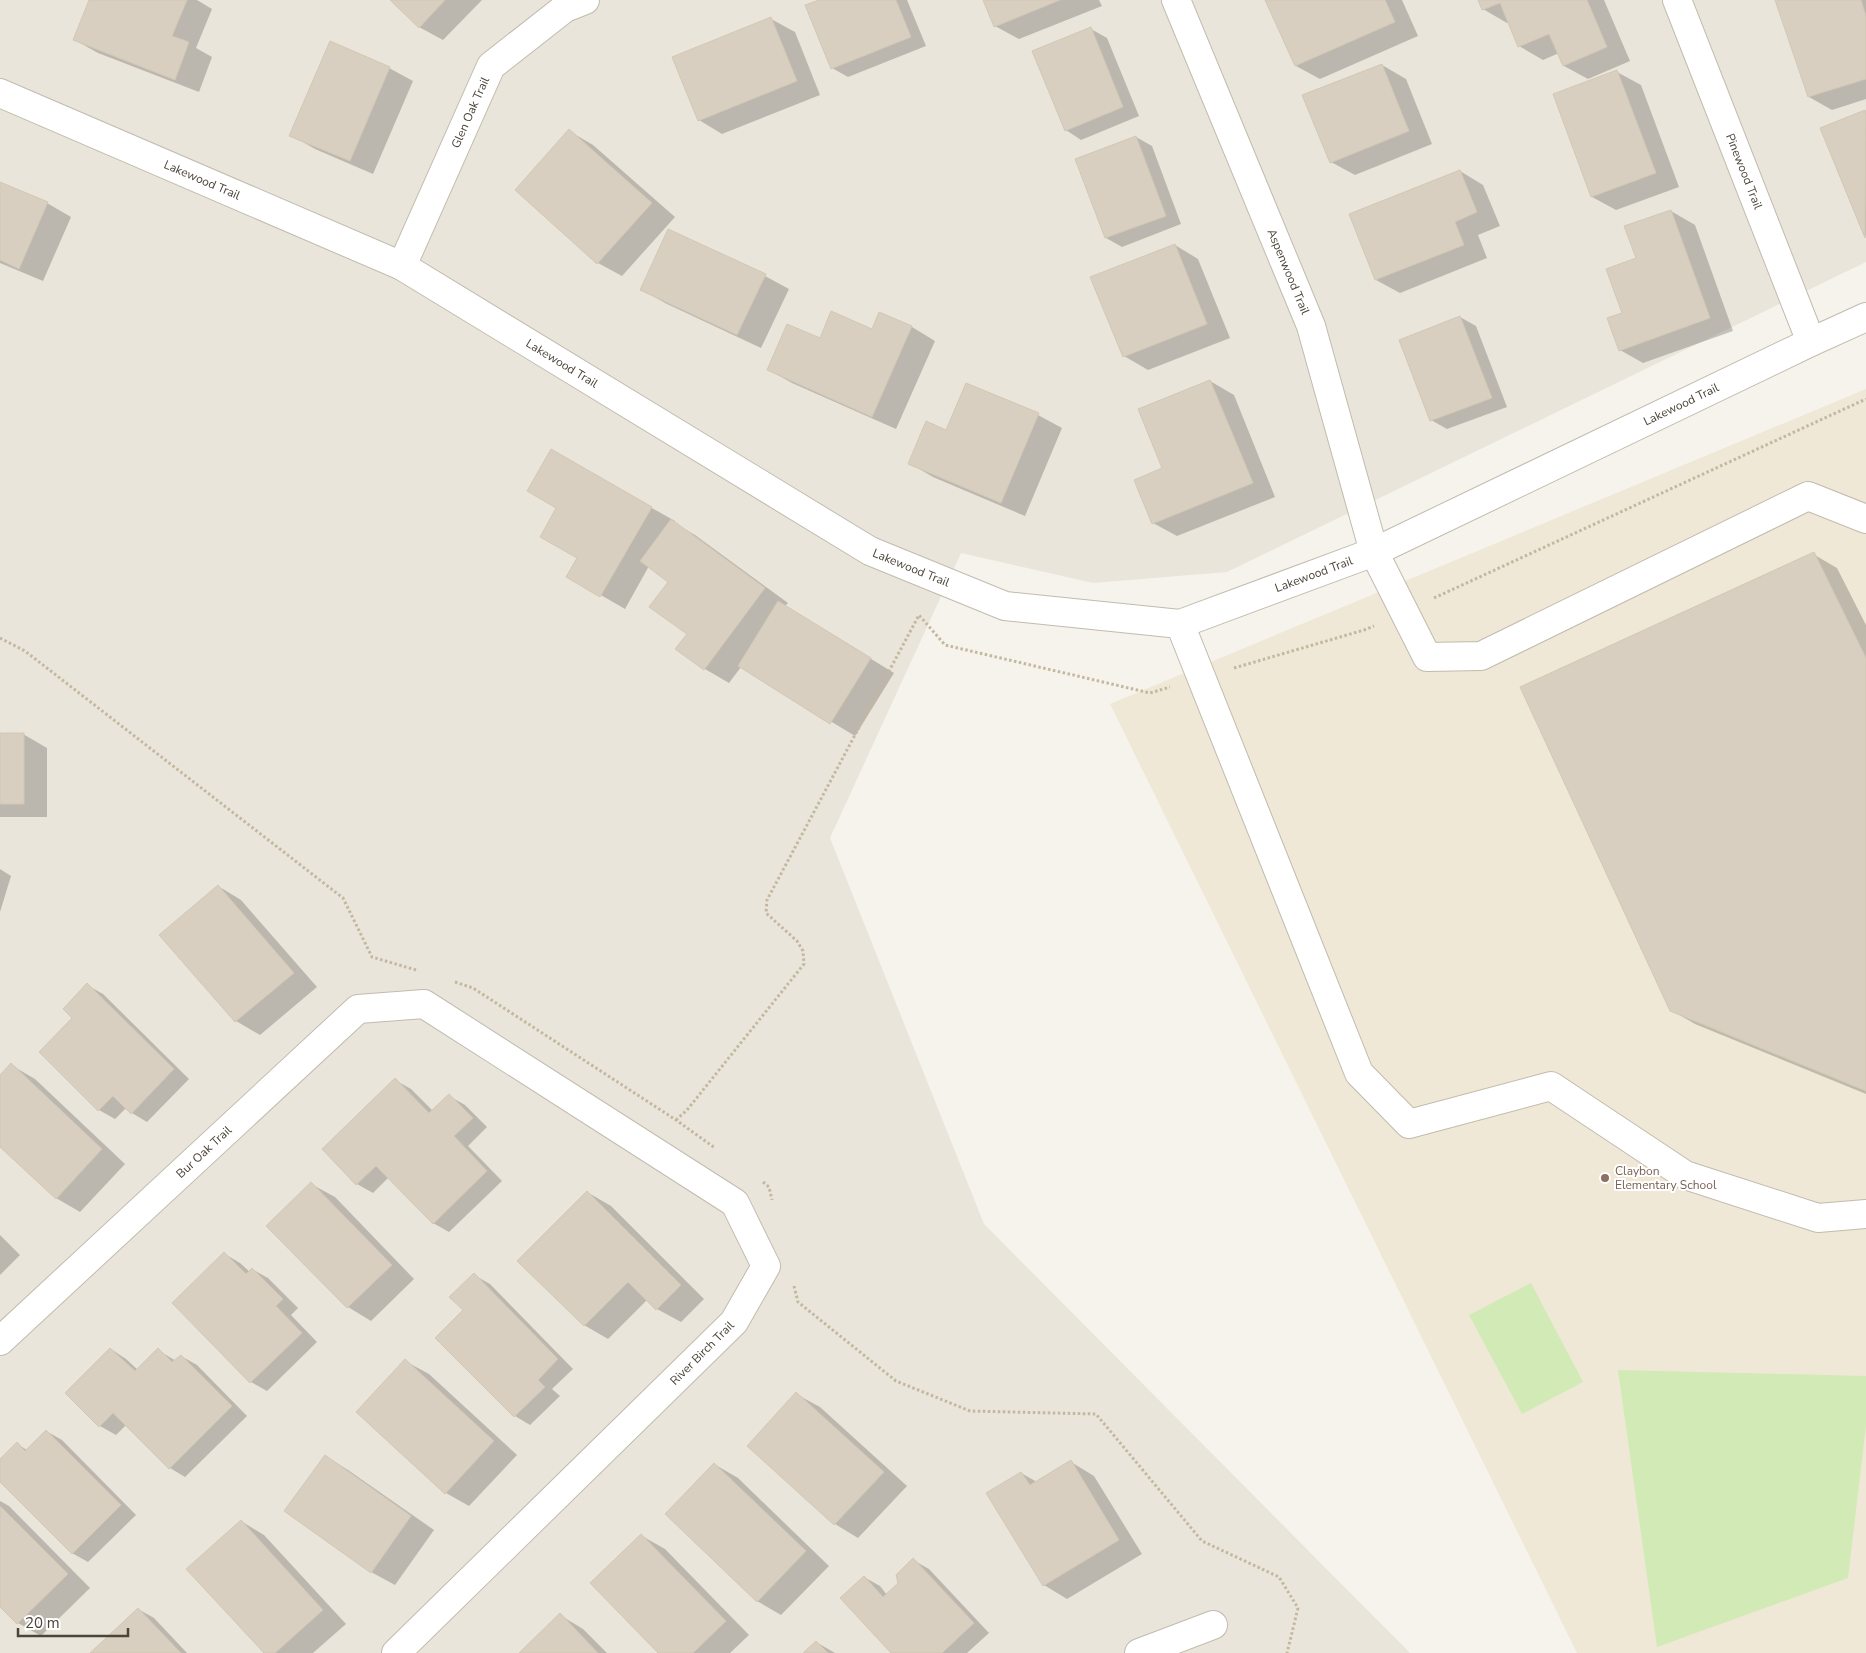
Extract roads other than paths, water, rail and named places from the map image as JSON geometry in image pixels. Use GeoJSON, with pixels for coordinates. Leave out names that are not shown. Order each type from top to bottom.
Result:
{"type":"FeatureCollection","features":[{"type":"Feature","properties":{"kind":"street","name":"Glen Oak Trail"},"geometry":{"type":"LineString","coordinates":[[402,266],[491,66],[565,8],[585,0]]}},
{"type":"Feature","properties":{"kind":"street","name":"Aspenwood Trail"},"geometry":{"type":"LineString","coordinates":[[1176,0],[1311,326],[1374,552],[1428,657],[1482,656],[1808,496],[1866,519]]}},
{"type":"Feature","properties":{"kind":"street","name":"Pinewood Trail"},"geometry":{"type":"LineString","coordinates":[[1677,0],[1811,342]]}},
{"type":"Feature","properties":{"kind":"street","name":"Lakewood Trail"},"geometry":{"type":"LineString","coordinates":[[0,93],[402,266],[870,551],[1005,606],[1180,624],[1374,552],[1866,317]]}},
{"type":"Feature","properties":{"kind":"street"},"geometry":{"type":"LineString","coordinates":[[1180,624],[1359,1073],[1409,1124],[1552,1086],[1685,1175],[1818,1218],[1866,1214]]}},
{"type":"Feature","properties":{"kind":"street","name":"Bur Oak Trail"},"geometry":{"type":"LineString","coordinates":[[0,1341],[358,1009],[424,1004]]}},
{"type":"Feature","properties":{"kind":"street","name":"River Birch Trail"},"geometry":{"type":"LineString","coordinates":[[396,1653],[734,1322],[766,1266],[735,1203],[424,1004]]}},
{"type":"Feature","properties":{"kind":"street"},"geometry":{"type":"LineString","coordinates":[[1139,1653],[1212,1624]]}},
{"type":"Feature","properties":{"kind":"place","name":"Claybon Elementary School"},"geometry":{"type":"Point","coordinates":[1605,1178]}}]}
